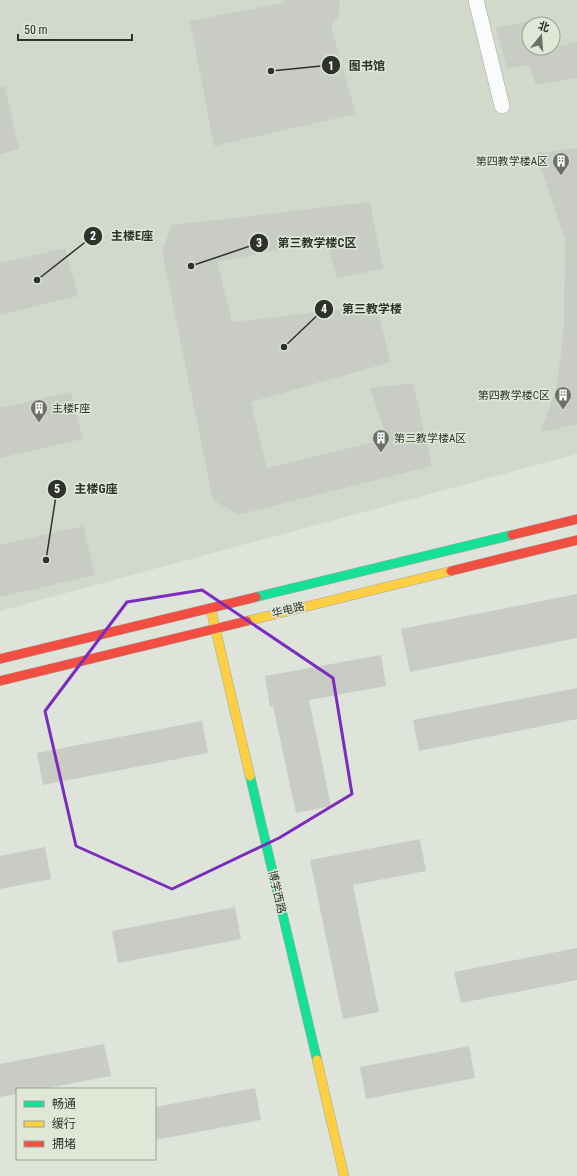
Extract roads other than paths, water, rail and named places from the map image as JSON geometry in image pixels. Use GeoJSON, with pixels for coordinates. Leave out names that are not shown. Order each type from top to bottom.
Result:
{"type":"FeatureCollection","features":[{"type":"Feature","properties":{"kind":"street"},"geometry":{"type":"LineString","coordinates":[[476,0],[502,106]]}},
{"type":"Feature","properties":{"kind":"street","name":"华电路"},"geometry":{"type":"LineString","coordinates":[[0,659],[577,519]]}},
{"type":"Feature","properties":{"kind":"street","name":"华电路"},"geometry":{"type":"LineString","coordinates":[[0,681],[577,540]]}},
{"type":"Feature","properties":{"kind":"street","name":"博学西路"},"geometry":{"type":"LineString","coordinates":[[210,608],[344,1176]]}},
{"type":"Feature","properties":{"kind":"place","name":"图书馆"},"geometry":{"type":"Point","coordinates":[271,71]}},
{"type":"Feature","properties":{"kind":"place","name":"第四教学楼A区"},"geometry":{"type":"Point","coordinates":[561,176]}},
{"type":"Feature","properties":{"kind":"place","name":"第三教学楼C区"},"geometry":{"type":"Point","coordinates":[191,266]}},
{"type":"Feature","properties":{"kind":"place","name":"主楼E座"},"geometry":{"type":"Point","coordinates":[37,280]}},
{"type":"Feature","properties":{"kind":"place","name":"第三教学楼"},"geometry":{"type":"Point","coordinates":[284,347]}},
{"type":"Feature","properties":{"kind":"place","name":"第四教学楼C区"},"geometry":{"type":"Point","coordinates":[563,410]}},
{"type":"Feature","properties":{"kind":"place","name":"主楼F座"},"geometry":{"type":"Point","coordinates":[39,423]}},
{"type":"Feature","properties":{"kind":"place","name":"第三教学楼A区"},"geometry":{"type":"Point","coordinates":[381,453]}},
{"type":"Feature","properties":{"kind":"place","name":"主楼G座"},"geometry":{"type":"Point","coordinates":[46,560]}}]}
